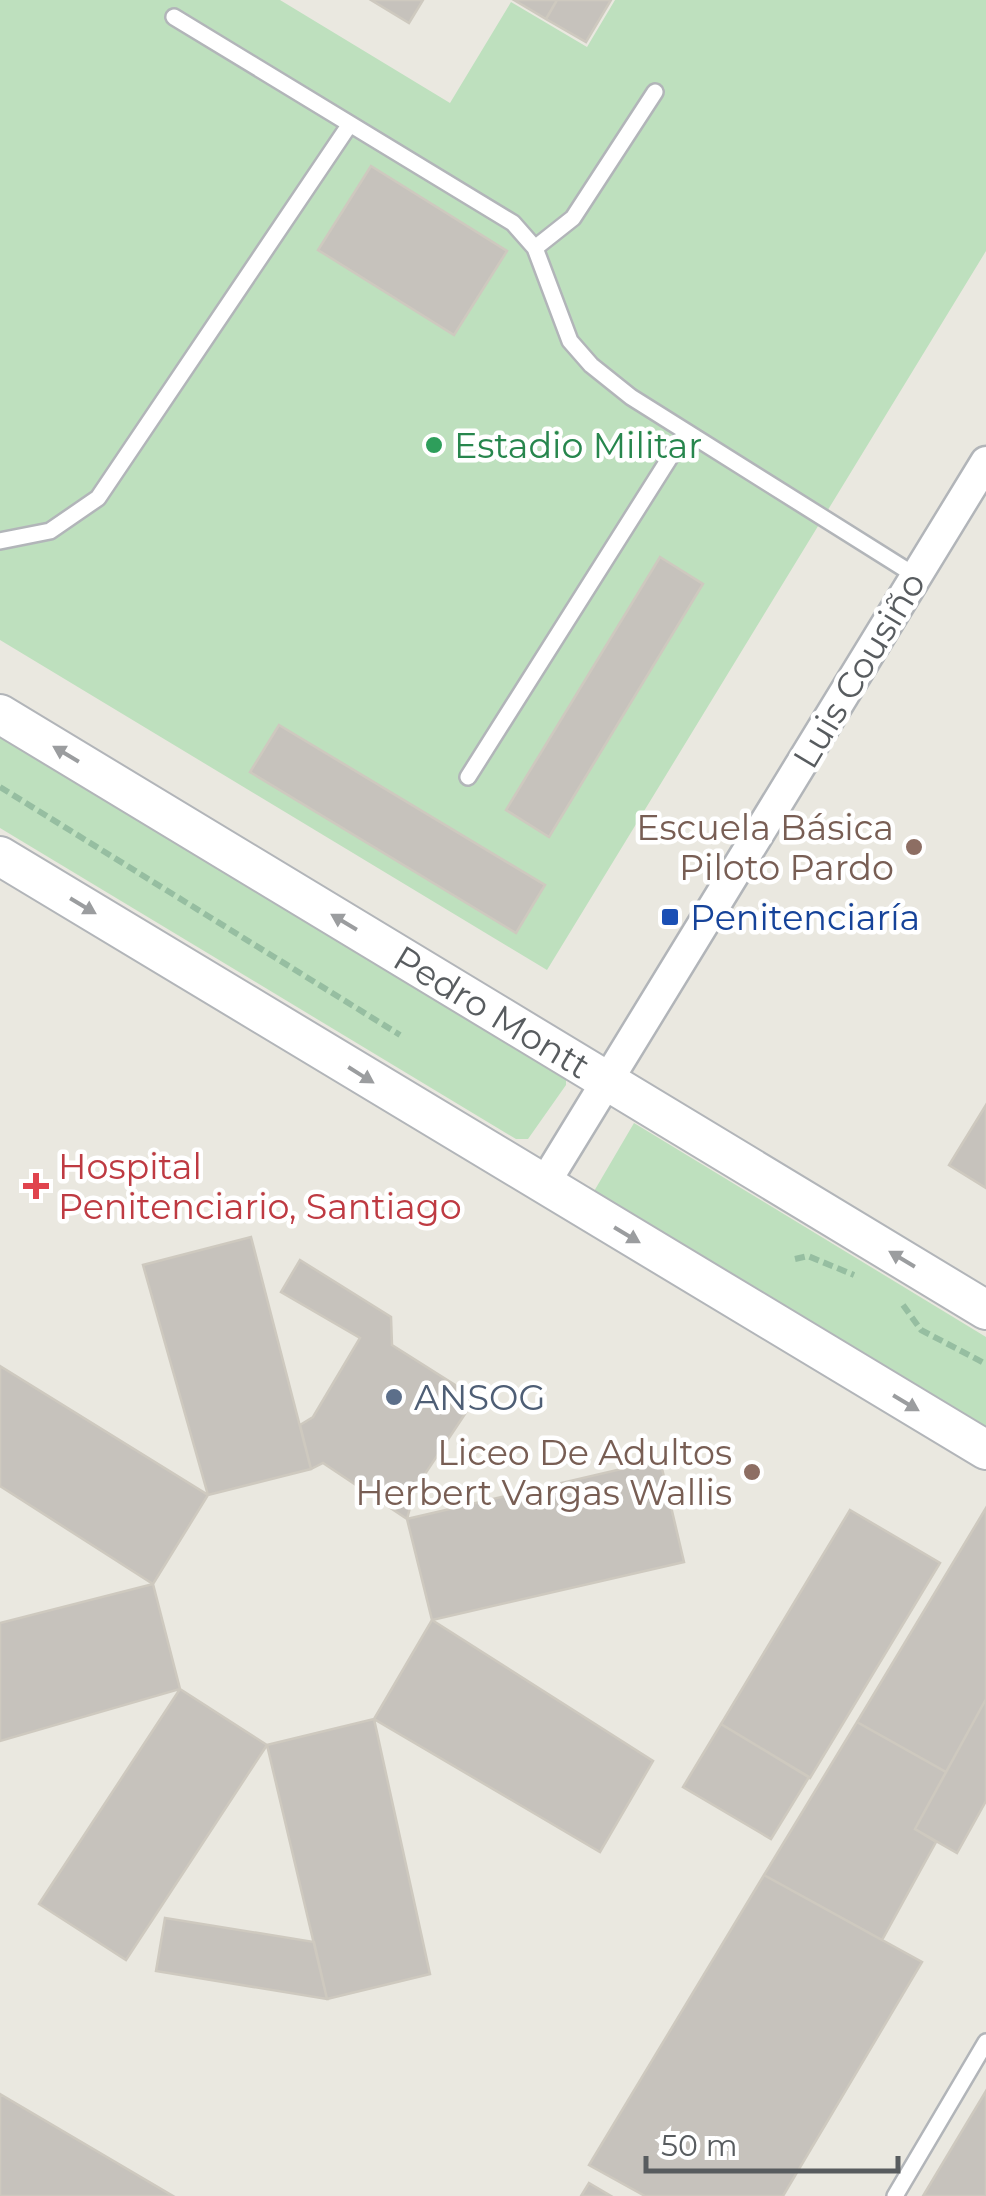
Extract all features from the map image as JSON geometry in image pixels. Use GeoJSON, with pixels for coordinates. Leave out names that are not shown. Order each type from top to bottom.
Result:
{"type":"FeatureCollection","features":[{"type":"Feature","properties":{"kind":"street","name":"Luis Cousiño"},"geometry":{"type":"LineString","coordinates":[[544,1184],[986,462]]}},
{"type":"Feature","properties":{"kind":"street","name":"Pedro Montt"},"geometry":{"type":"LineString","coordinates":[[0,714],[986,1310]]}},
{"type":"Feature","properties":{"kind":"street"},"geometry":{"type":"LineString","coordinates":[[0,856],[986,1450]]}},
{"type":"Feature","properties":{"kind":"lane"},"geometry":{"type":"LineString","coordinates":[[174,17],[514,223],[535,248],[570,341],[590,366],[630,398],[916,576]]}},
{"type":"Feature","properties":{"kind":"lane"},"geometry":{"type":"LineString","coordinates":[[535,248],[573,218],[655,92]]}},
{"type":"Feature","properties":{"kind":"lane"},"geometry":{"type":"LineString","coordinates":[[0,540],[50,532],[98,498],[350,124]]}},
{"type":"Feature","properties":{"kind":"lane"},"geometry":{"type":"LineString","coordinates":[[468,777],[686,432]]}},
{"type":"Feature","properties":{"kind":"lane"},"geometry":{"type":"LineString","coordinates":[[895,2196],[986,2042]]}},
{"type":"Feature","properties":{"kind":"path"},"geometry":{"type":"LineString","coordinates":[[0,787],[400,1035]]}},
{"type":"Feature","properties":{"kind":"path"},"geometry":{"type":"LineString","coordinates":[[794,1259],[808,1256],[864,1280]]}},
{"type":"Feature","properties":{"kind":"path"},"geometry":{"type":"LineString","coordinates":[[892,1296],[910,1309],[922,1330],[986,1364]]}},
{"type":"Feature","properties":{"kind":"green space","name":"Estadio Militar"},"geometry":{"type":"Polygon","coordinates":[[[0,0],[280,0],[450,103],[511,2],[587,47],[615,0],[986,0],[986,251],[547,970],[0,640],[0,0]]]}},
{"type":"Feature","properties":{"kind":"green space"},"geometry":{"type":"Polygon","coordinates":[[[0,732],[566,1077],[566,1085],[528,1139],[516,1139],[0,828],[0,732]]]}},
{"type":"Feature","properties":{"kind":"green space"},"geometry":{"type":"Polygon","coordinates":[[[634,1123],[986,1337],[986,1429],[593,1193],[634,1123]]]}},
{"type":"Feature","properties":{"kind":"building"},"geometry":{"type":"Polygon","coordinates":[[[371,0],[423,0],[409,23],[371,0]]]}},
{"type":"Feature","properties":{"kind":"building"},"geometry":{"type":"Polygon","coordinates":[[[514,0],[557,0],[546,19],[514,0]]]}},
{"type":"Feature","properties":{"kind":"building"},"geometry":{"type":"Polygon","coordinates":[[[557,0],[611,0],[586,42],[546,19],[557,0]]]}},
{"type":"Feature","properties":{"kind":"building"},"geometry":{"type":"Polygon","coordinates":[[[371,166],[507,251],[454,335],[318,250],[371,166]]]}},
{"type":"Feature","properties":{"kind":"building"},"geometry":{"type":"Polygon","coordinates":[[[660,557],[703,584],[549,837],[506,810],[660,557]]]}},
{"type":"Feature","properties":{"kind":"building"},"geometry":{"type":"Polygon","coordinates":[[[279,725],[545,885],[516,933],[250,772],[279,725]]]}},
{"type":"Feature","properties":{"kind":"building"},"geometry":{"type":"Polygon","coordinates":[[[986,1105],[986,1188],[949,1165],[986,1105]]]}},
{"type":"Feature","properties":{"kind":"building"},"geometry":{"type":"Polygon","coordinates":[[[251,1237],[311,1469],[208,1495],[143,1265],[251,1237]]]}},
{"type":"Feature","properties":{"kind":"building","name":"ANSOG"},"geometry":{"type":"Polygon","coordinates":[[[300,1260],[391,1317],[392,1345],[455,1385],[469,1408],[415,1489],[407,1519],[323,1463],[311,1469],[300,1425],[313,1417],[360,1338],[281,1292],[300,1260]]]}},
{"type":"Feature","properties":{"kind":"building"},"geometry":{"type":"Polygon","coordinates":[[[0,1366],[208,1495],[153,1584],[0,1486],[0,1366]]]}},
{"type":"Feature","properties":{"kind":"building"},"geometry":{"type":"Polygon","coordinates":[[[660,1460],[684,1562],[432,1620],[407,1519],[660,1460]]]}},
{"type":"Feature","properties":{"kind":"building"},"geometry":{"type":"Polygon","coordinates":[[[986,1508],[986,1699],[946,1772],[857,1722],[986,1508]]]}},
{"type":"Feature","properties":{"kind":"building"},"geometry":{"type":"Polygon","coordinates":[[[850,1510],[940,1563],[810,1778],[721,1724],[850,1510]]]}},
{"type":"Feature","properties":{"kind":"building"},"geometry":{"type":"Polygon","coordinates":[[[153,1584],[180,1689],[0,1741],[0,1623],[153,1584]]]}},
{"type":"Feature","properties":{"kind":"building"},"geometry":{"type":"Polygon","coordinates":[[[432,1620],[653,1761],[600,1852],[374,1719],[432,1620]]]}},
{"type":"Feature","properties":{"kind":"building"},"geometry":{"type":"Polygon","coordinates":[[[180,1689],[267,1745],[126,1960],[39,1904],[180,1689]]]}},
{"type":"Feature","properties":{"kind":"building"},"geometry":{"type":"Polygon","coordinates":[[[986,1699],[986,1801],[957,1853],[915,1829],[986,1699]]]}},
{"type":"Feature","properties":{"kind":"building"},"geometry":{"type":"Polygon","coordinates":[[[374,1719],[430,1974],[327,1999],[267,1745],[374,1719]]]}},
{"type":"Feature","properties":{"kind":"building"},"geometry":{"type":"Polygon","coordinates":[[[857,1722],[946,1772],[915,1829],[936,1842],[882,1940],[764,1875],[857,1722]]]}},
{"type":"Feature","properties":{"kind":"building"},"geometry":{"type":"Polygon","coordinates":[[[721,1724],[809,1777],[771,1839],[683,1787],[721,1724]]]}},
{"type":"Feature","properties":{"kind":"building"},"geometry":{"type":"Polygon","coordinates":[[[764,1875],[922,1962],[783,2196],[645,2196],[589,2165],[764,1875]]]}},
{"type":"Feature","properties":{"kind":"building"},"geometry":{"type":"Polygon","coordinates":[[[165,1918],[314,1942],[327,1999],[156,1971],[165,1918]]]}},
{"type":"Feature","properties":{"kind":"building"},"geometry":{"type":"Polygon","coordinates":[[[986,2091],[986,2196],[923,2196],[986,2091]]]}},
{"type":"Feature","properties":{"kind":"building"},"geometry":{"type":"Polygon","coordinates":[[[0,2094],[173,2196],[0,2196],[0,2094]]]}},
{"type":"Feature","properties":{"kind":"building"},"geometry":{"type":"Polygon","coordinates":[[[589,2183],[611,2196],[581,2196],[589,2183]]]}},
{"type":"Feature","properties":{"kind":"place","name":"Estadio Militar"},"geometry":{"type":"Point","coordinates":[434,445]}},
{"type":"Feature","properties":{"kind":"place","name":"Escuela Básica Piloto Pardo"},"geometry":{"type":"Point","coordinates":[914,847]}},
{"type":"Feature","properties":{"kind":"place","name":"Penitenciaría"},"geometry":{"type":"Point","coordinates":[670,917]}},
{"type":"Feature","properties":{"kind":"place","name":"Hospital Penitenciario, Santiago"},"geometry":{"type":"Point","coordinates":[36,1186]}},
{"type":"Feature","properties":{"kind":"place","name":"ANSOG"},"geometry":{"type":"Point","coordinates":[394,1397]}},
{"type":"Feature","properties":{"kind":"place","name":"Liceo De Adultos Herbert Vargas Wallis"},"geometry":{"type":"Point","coordinates":[752,1472]}}]}
